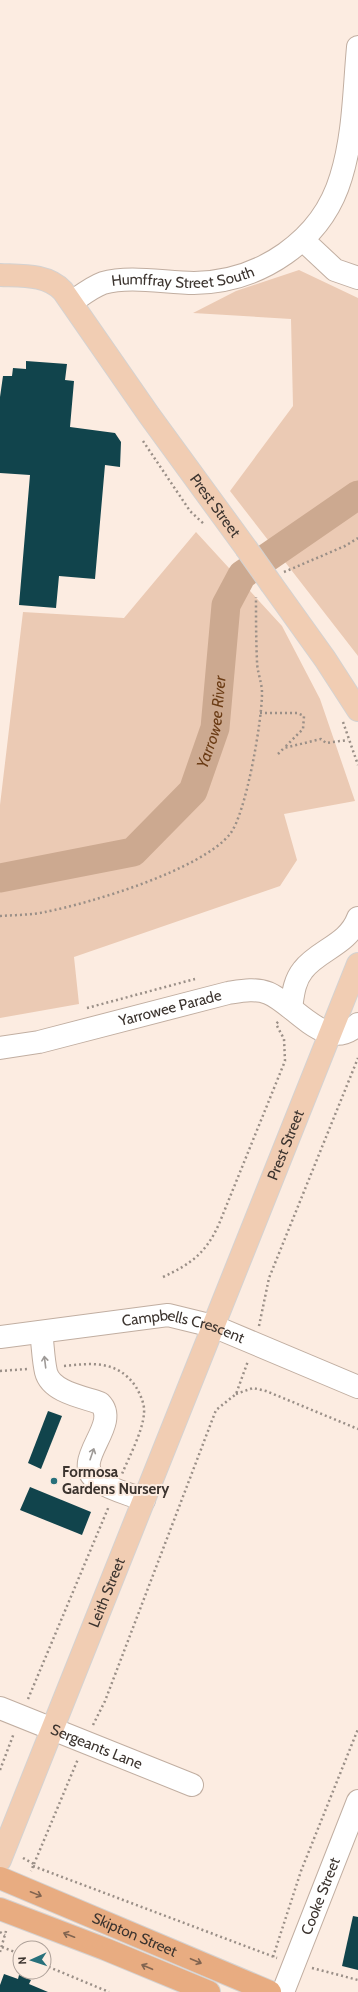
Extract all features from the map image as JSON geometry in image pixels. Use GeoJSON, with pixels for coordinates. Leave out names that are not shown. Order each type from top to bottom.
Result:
{"type":"FeatureCollection","features":[{"type":"Feature","properties":{"kind":"highway","name":"Skipton Street"},"geometry":{"type":"LineString","coordinates":[[0,1878],[270,1992]]}},
{"type":"Feature","properties":{"kind":"highway","name":"Skipton Street"},"geometry":{"type":"LineString","coordinates":[[3,1919],[105,1949],[209,1992]]}},
{"type":"Feature","properties":{"kind":"main road"},"geometry":{"type":"LineString","coordinates":[[0,274],[34,277],[50,281],[60,287],[72,302]]}},
{"type":"Feature","properties":{"kind":"main road","name":"Prest Street"},"geometry":{"type":"LineString","coordinates":[[72,302],[149,415],[246,548],[269,585],[325,659],[358,710]]}},
{"type":"Feature","properties":{"kind":"main road","name":"Prest Street"},"geometry":{"type":"LineString","coordinates":[[214,1326],[358,964]]}},
{"type":"Feature","properties":{"kind":"main road","name":"Leith Street"},"geometry":{"type":"LineString","coordinates":[[0,1860],[214,1326]]}},
{"type":"Feature","properties":{"kind":"street","name":"Humffray Street South"},"geometry":{"type":"LineString","coordinates":[[72,302],[96,286],[115,281],[205,282],[232,279],[260,269],[276,260],[303,240],[322,216],[337,190],[341,176],[351,125],[358,47]]}},
{"type":"Feature","properties":{"kind":"street"},"geometry":{"type":"LineString","coordinates":[[303,240],[335,270],[358,278]]}},
{"type":"Feature","properties":{"kind":"street"},"geometry":{"type":"LineString","coordinates":[[291,1008],[297,980],[304,969],[346,936],[353,928],[358,918]]}},
{"type":"Feature","properties":{"kind":"street","name":"Yarrowee Parade"},"geometry":{"type":"LineString","coordinates":[[0,1048],[39,1042],[237,992],[252,990],[266,992],[291,1008],[311,1025],[331,1033]]}},
{"type":"Feature","properties":{"kind":"street"},"geometry":{"type":"LineString","coordinates":[[331,1033],[350,1031],[358,1024]]}},
{"type":"Feature","properties":{"kind":"street","name":"Campbells Crescent"},"geometry":{"type":"LineString","coordinates":[[0,1337],[168,1315],[214,1326],[358,1387]]}},
{"type":"Feature","properties":{"kind":"street"},"geometry":{"type":"LineString","coordinates":[[41,1332],[47,1373],[58,1387],[100,1403],[105,1408],[107,1416],[90,1458],[90,1471],[98,1481],[144,1500]]}},
{"type":"Feature","properties":{"kind":"street","name":"Sergeants Lane"},"geometry":{"type":"LineString","coordinates":[[0,1708],[84,1743],[192,1785]]}},
{"type":"Feature","properties":{"kind":"street","name":"Cooke Street"},"geometry":{"type":"LineString","coordinates":[[283,1992],[358,1801]]}},
{"type":"Feature","properties":{"kind":"path"},"geometry":{"type":"LineString","coordinates":[[0,916],[44,912],[94,899],[145,883],[210,853],[231,834],[244,804],[260,713],[262,693],[257,662],[269,585],[358,538]]}},
{"type":"Feature","properties":{"kind":"path"},"geometry":{"type":"LineString","coordinates":[[260,713],[297,713],[304,716],[303,729],[278,754]]}},
{"type":"Feature","properties":{"kind":"path"},"geometry":{"type":"LineString","coordinates":[[284,748],[321,739],[326,743],[348,740]]}},
{"type":"Feature","properties":{"kind":"path"},"geometry":{"type":"LineString","coordinates":[[87,1008],[195,979]]}},
{"type":"Feature","properties":{"kind":"path"},"geometry":{"type":"LineString","coordinates":[[163,1277],[187,1265],[200,1254],[214,1235],[285,1061],[284,1039],[276,1024],[291,1008]]}},
{"type":"Feature","properties":{"kind":"path"},"geometry":{"type":"LineString","coordinates":[[236,1394],[255,1343],[269,1278],[358,1058]]}},
{"type":"Feature","properties":{"kind":"path"},"geometry":{"type":"LineString","coordinates":[[0,1371],[90,1363],[104,1364],[126,1375],[137,1389],[143,1403],[143,1417],[116,1489],[20,1716],[0,1770]]}},
{"type":"Feature","properties":{"kind":"path"},"geometry":{"type":"LineString","coordinates":[[29,1874],[84,1743],[105,1701],[216,1410],[236,1394],[253,1388],[266,1391],[358,1429]]}},
{"type":"Feature","properties":{"kind":"path"},"geometry":{"type":"LineString","coordinates":[[273,1957],[301,1871],[358,1729]]}},
{"type":"Feature","properties":{"kind":"path"},"geometry":{"type":"LineString","coordinates":[[23,1858],[34,1865],[273,1957],[358,1980]]}},
{"type":"Feature","properties":{"kind":"path"},"geometry":{"type":"LineString","coordinates":[[0,1952],[5,1935],[3,1919]]}},
{"type":"Feature","properties":{"kind":"path"},"geometry":{"type":"LineString","coordinates":[[0,1932],[5,1935]]}},
{"type":"Feature","properties":{"kind":"path"},"geometry":{"type":"LineString","coordinates":[[2,1947],[12,1951]]}},
{"type":"Feature","properties":{"kind":"path"},"geometry":{"type":"LineString","coordinates":[[52,1968],[109,1992]]}},
{"type":"Feature","properties":{"kind":"shaded area"},"geometry":{"type":"Polygon","coordinates":[[[299,270],[358,298],[358,656],[230,491],[293,406],[291,319],[193,313],[236,291],[299,270]]]}},
{"type":"Feature","properties":{"kind":"shaded area"},"geometry":{"type":"Polygon","coordinates":[[[196,532],[282,626],[320,699],[355,801],[284,814],[297,860],[280,886],[74,957],[79,1004],[0,1018],[0,805],[23,612],[124,618],[196,532]]]}},
{"type":"Feature","properties":{"kind":"building"},"geometry":{"type":"Polygon","coordinates":[[[26,361],[67,364],[65,380],[74,381],[70,427],[115,433],[121,442],[120,467],[105,465],[95,579],[59,576],[56,608],[19,605],[30,475],[0,473],[0,397],[3,376],[12,376],[13,368],[26,369],[26,361]]]}},
{"type":"Feature","properties":{"kind":"building"},"geometry":{"type":"Polygon","coordinates":[[[48,1411],[62,1416],[41,1469],[28,1463],[48,1411]]]}},
{"type":"Feature","properties":{"kind":"building"},"geometry":{"type":"Polygon","coordinates":[[[30,1487],[91,1512],[82,1535],[20,1510],[30,1487]]]}},
{"type":"Feature","properties":{"kind":"building"},"geometry":{"type":"Polygon","coordinates":[[[353,1916],[358,1917],[358,1970],[342,1966],[353,1916]]]}},
{"type":"Feature","properties":{"kind":"building"},"geometry":{"type":"Polygon","coordinates":[[[4,1974],[12,1977],[12,1980],[31,1980],[29,1984],[48,1992],[0,1992],[0,1985],[4,1974]]]}},
{"type":"Feature","properties":{"kind":"waterway","name":"Yarrowee River"},"geometry":{"type":"LineString","coordinates":[[0,878],[133,852],[193,791],[215,728],[226,605],[242,575],[358,495]]}},
{"type":"Feature","properties":{"kind":"place","name":"Formosa Gardens Nursery"},"geometry":{"type":"Point","coordinates":[54,1481]}}]}
